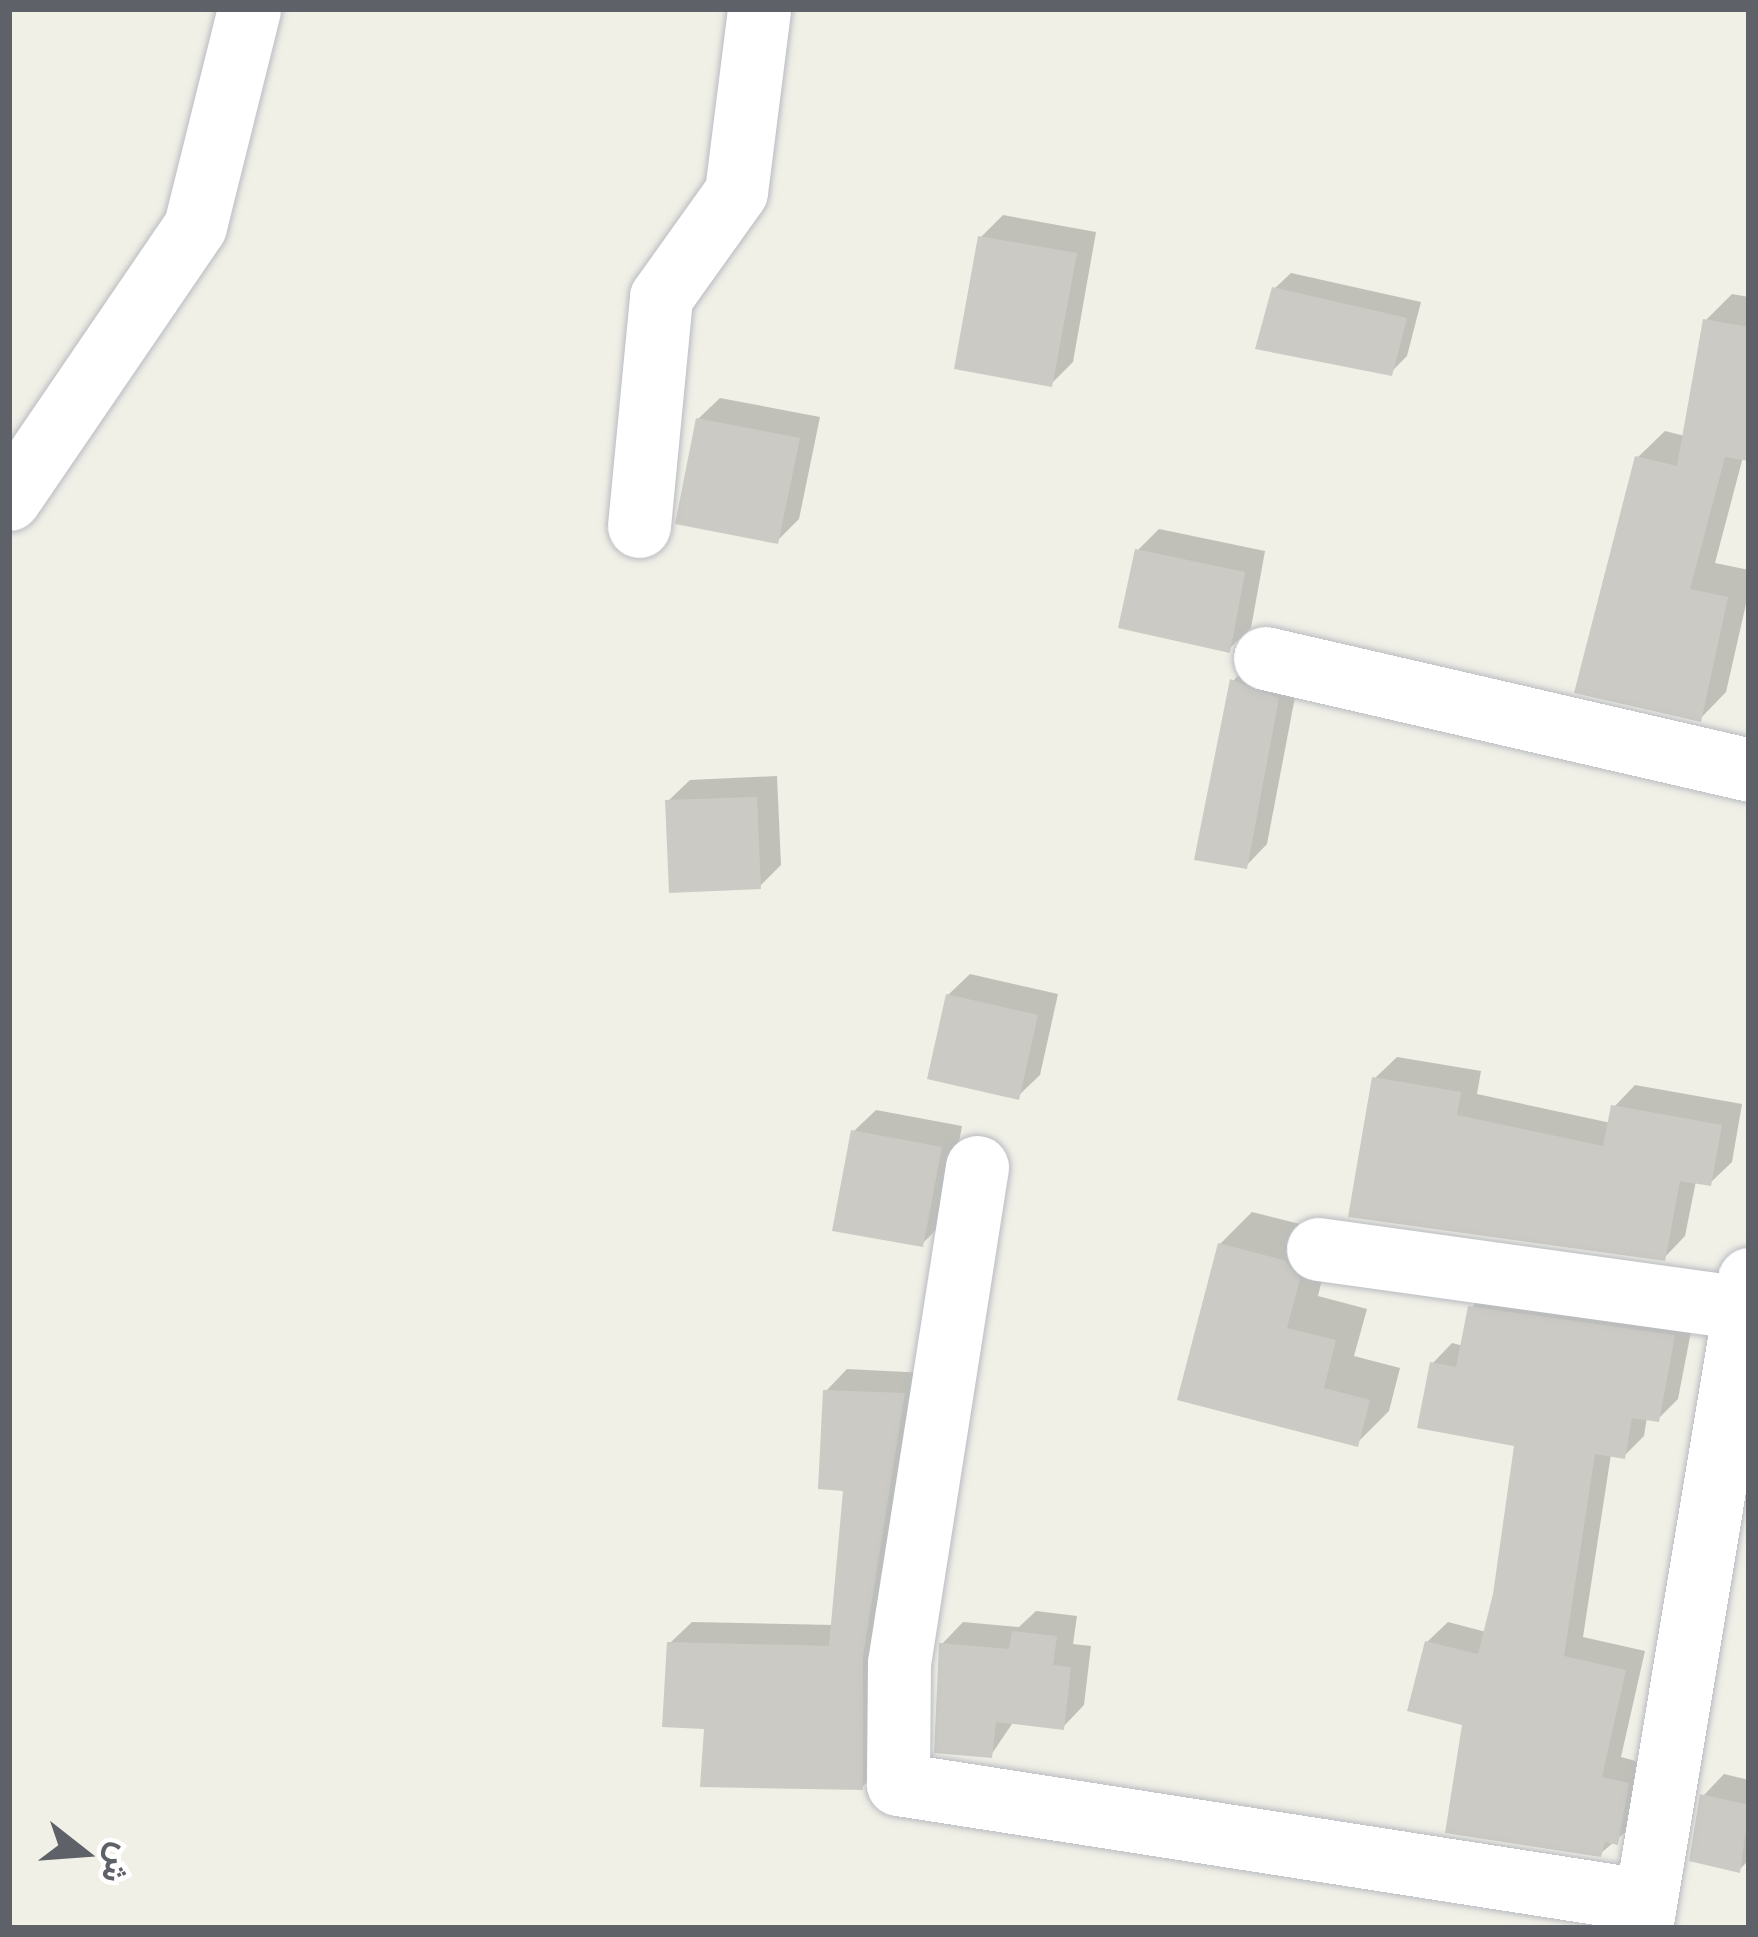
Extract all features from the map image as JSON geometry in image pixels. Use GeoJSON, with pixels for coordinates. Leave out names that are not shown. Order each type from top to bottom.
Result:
{"type":"FeatureCollection","features":[{"type":"Feature","properties":{"kind":"street"},"geometry":{"type":"LineString","coordinates":[[9,499],[195,226],[249,9]]}},
{"type":"Feature","properties":{"kind":"street"},"geometry":{"type":"LineString","coordinates":[[639,526],[661,297],[736,192],[759,9]]}},
{"type":"Feature","properties":{"kind":"street"},"geometry":{"type":"LineString","coordinates":[[1265,658],[1749,770]]}},
{"type":"Feature","properties":{"kind":"street"},"geometry":{"type":"LineString","coordinates":[[977,1167],[899,1663],[898,1784],[1642,1914],[1731,1462],[1746,1293],[1318,1249]]}},
{"type":"Feature","properties":{"kind":"building"},"geometry":{"type":"Polygon","coordinates":[[[978,236],[1077,253],[1052,387],[954,369],[978,236]]]}},
{"type":"Feature","properties":{"kind":"building"},"geometry":{"type":"Polygon","coordinates":[[[1272,287],[1407,318],[1392,376],[1255,349],[1272,287]]]}},
{"type":"Feature","properties":{"kind":"building"},"geometry":{"type":"Polygon","coordinates":[[[1703,319],[1749,327],[1749,461],[1725,457],[1690,589],[1728,597],[1701,722],[1574,693],[1635,456],[1677,466],[1703,319]]]}},
{"type":"Feature","properties":{"kind":"building"},"geometry":{"type":"Polygon","coordinates":[[[696,418],[800,438],[778,544],[675,524],[696,418]]]}},
{"type":"Feature","properties":{"kind":"building"},"geometry":{"type":"Polygon","coordinates":[[[1135,549],[1245,572],[1230,653],[1118,628],[1135,549]]]}},
{"type":"Feature","properties":{"kind":"building"},"geometry":{"type":"Polygon","coordinates":[[[1230,679],[1279,698],[1247,869],[1194,860],[1230,679]]]}},
{"type":"Feature","properties":{"kind":"building"},"geometry":{"type":"Polygon","coordinates":[[[757,797],[761,889],[669,893],[665,800],[757,797]]]}},
{"type":"Feature","properties":{"kind":"building"},"geometry":{"type":"Polygon","coordinates":[[[946,994],[1038,1015],[1019,1100],[927,1079],[946,994]]]}},
{"type":"Feature","properties":{"kind":"building"},"geometry":{"type":"Polygon","coordinates":[[[1372,1077],[1461,1092],[1457,1115],[1603,1146],[1611,1105],[1722,1125],[1711,1186],[1680,1181],[1665,1261],[1348,1217],[1372,1077]]]}},
{"type":"Feature","properties":{"kind":"building"},"geometry":{"type":"Polygon","coordinates":[[[851,1130],[942,1147],[923,1247],[832,1231],[851,1130]]]}},
{"type":"Feature","properties":{"kind":"building"},"geometry":{"type":"Polygon","coordinates":[[[1218,1243],[1284,1260],[1300,1279],[1287,1328],[1336,1340],[1324,1388],[1370,1400],[1358,1447],[1177,1400],[1218,1243]]]}},
{"type":"Feature","properties":{"kind":"building"},"geometry":{"type":"Polygon","coordinates":[[[1468,1306],[1675,1335],[1659,1422],[1632,1418],[1625,1459],[1595,1454],[1564,1656],[1626,1670],[1602,1777],[1629,1783],[1618,1845],[1605,1842],[1601,1857],[1445,1833],[1462,1725],[1407,1711],[1425,1641],[1478,1654],[1493,1594],[1514,1446],[1417,1428],[1430,1362],[1456,1367],[1468,1306]]]}},
{"type":"Feature","properties":{"kind":"building"},"geometry":{"type":"Polygon","coordinates":[[[823,1390],[905,1393],[863,1657],[863,1790],[700,1787],[704,1729],[662,1727],[667,1642],[829,1646],[843,1491],[818,1489],[823,1390]]]}},
{"type":"Feature","properties":{"kind":"building"},"geometry":{"type":"Polygon","coordinates":[[[1012,1631],[1057,1636],[1053,1665],[1071,1667],[1064,1730],[996,1722],[992,1758],[934,1753],[939,1643],[1009,1649],[1012,1631]]]}},
{"type":"Feature","properties":{"kind":"building"},"geometry":{"type":"Polygon","coordinates":[[[1700,1794],[1749,1805],[1740,1873],[1689,1861],[1700,1794]]]}}]}
